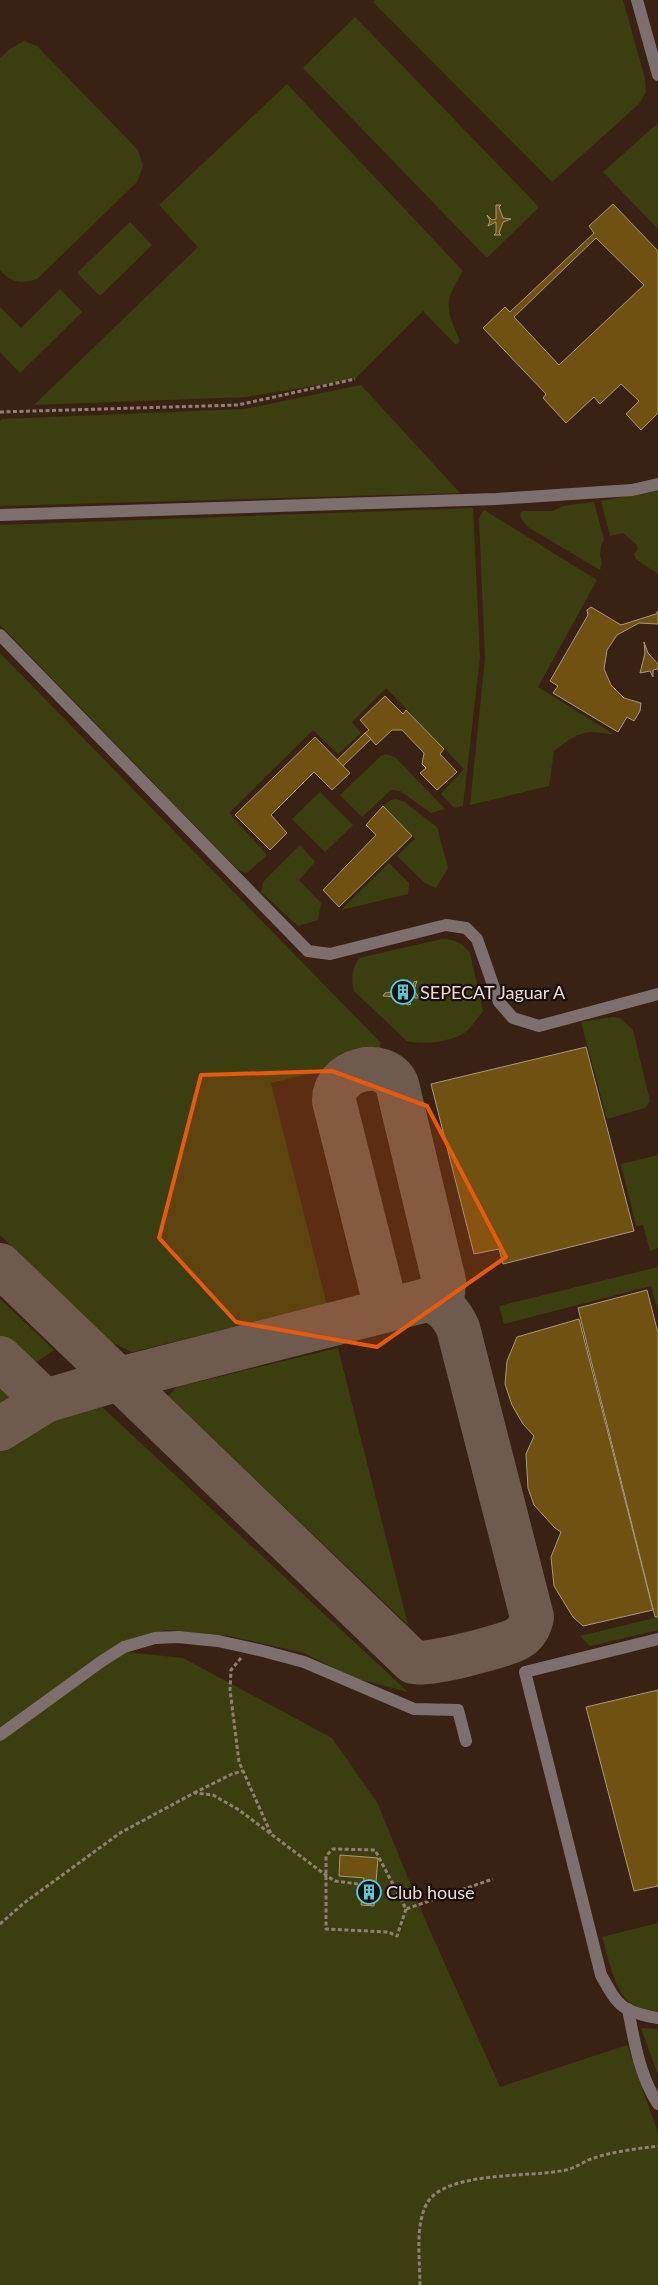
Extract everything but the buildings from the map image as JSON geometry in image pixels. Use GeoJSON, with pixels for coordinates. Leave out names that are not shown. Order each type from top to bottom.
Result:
{"type":"FeatureCollection","features":[{"type":"Feature","properties":{"kind":"street"},"geometry":{"type":"LineString","coordinates":[[637,0],[658,75]]}},
{"type":"Feature","properties":{"kind":"street"},"geometry":{"type":"LineString","coordinates":[[0,515],[496,499],[632,490],[658,484]]}},
{"type":"Feature","properties":{"kind":"street"},"geometry":{"type":"LineString","coordinates":[[0,635],[308,951],[330,954],[446,925],[466,928],[477,939],[499,1002],[513,1018],[539,1026],[658,994]]}},
{"type":"Feature","properties":{"kind":"street"},"geometry":{"type":"LineString","coordinates":[[0,1735],[102,1661],[134,1643],[155,1638],[178,1637],[218,1641],[304,1662],[414,1709],[458,1710],[466,1741]]}},
{"type":"Feature","properties":{"kind":"street"},"geometry":{"type":"LineString","coordinates":[[658,1639],[525,1672],[601,1975],[616,2002],[636,2014],[658,2018]]}},
{"type":"Feature","properties":{"kind":"street"},"geometry":{"type":"LineString","coordinates":[[628,2009],[634,2044],[650,2094],[658,2104]]}},
{"type":"Feature","properties":{"kind":"path"},"geometry":{"type":"LineString","coordinates":[[0,412],[238,405],[355,379]]}},
{"type":"Feature","properties":{"kind":"path"},"geometry":{"type":"LineString","coordinates":[[263,1651],[241,1658],[231,1670],[230,1690],[239,1762],[272,1837]]}},
{"type":"Feature","properties":{"kind":"path"},"geometry":{"type":"LineString","coordinates":[[0,1924],[24,1903],[120,1833],[194,1793],[232,1774],[243,1771]]}},
{"type":"Feature","properties":{"kind":"path"},"geometry":{"type":"LineString","coordinates":[[194,1793],[213,1795],[239,1810],[272,1837],[326,1876],[336,1881],[358,1884]]}},
{"type":"Feature","properties":{"kind":"path"},"geometry":{"type":"LineString","coordinates":[[333,1849],[375,1850],[406,1909],[397,1936],[388,1932],[326,1929],[326,1856],[333,1849]]}},
{"type":"Feature","properties":{"kind":"path"},"geometry":{"type":"LineString","coordinates":[[406,1909],[493,1879]]}},
{"type":"Feature","properties":{"kind":"path"},"geometry":{"type":"LineString","coordinates":[[420,2285],[420,2225],[426,2205],[434,2194],[466,2180],[491,2176],[542,2174],[568,2170],[593,2158],[658,2146]]}},
{"type":"Feature","properties":{"kind":"highlighted area"},"geometry":{"type":"Polygon","coordinates":[[[332,1071],[427,1106],[506,1257],[377,1347],[236,1322],[159,1238],[201,1075],[332,1071]]]}},
{"type":"Feature","properties":{"kind":"green space"},"geometry":{"type":"Polygon","coordinates":[[[375,0],[623,0],[645,79],[646,92],[639,104],[552,182],[373,2],[375,0]]]}},
{"type":"Feature","properties":{"kind":"green space"},"geometry":{"type":"Polygon","coordinates":[[[355,17],[539,207],[487,258],[303,68],[355,17]]]}},
{"type":"Feature","properties":{"kind":"green space"},"geometry":{"type":"Polygon","coordinates":[[[24,41],[37,46],[138,150],[143,166],[137,182],[37,279],[21,282],[8,278],[0,270],[0,58],[10,49],[24,41]]]}},
{"type":"Feature","properties":{"kind":"green space"},"geometry":{"type":"Polygon","coordinates":[[[287,84],[463,271],[452,291],[449,306],[452,321],[460,341],[456,345],[423,311],[355,379],[246,397],[34,405],[198,247],[159,205],[287,84]]]}},
{"type":"Feature","properties":{"kind":"green space"},"geometry":{"type":"Polygon","coordinates":[[[658,123],[658,229],[603,172],[658,123]]]}},
{"type":"Feature","properties":{"kind":"green space"},"geometry":{"type":"Polygon","coordinates":[[[130,222],[152,245],[100,296],[77,273],[130,222]]]}},
{"type":"Feature","properties":{"kind":"green space"},"geometry":{"type":"Polygon","coordinates":[[[60,289],[82,312],[20,373],[0,352],[0,307],[21,328],[60,289]]]}},
{"type":"Feature","properties":{"kind":"green space"},"geometry":{"type":"Polygon","coordinates":[[[361,385],[460,493],[0,506],[0,421],[2,419],[245,409],[361,385]]]}},
{"type":"Feature","properties":{"kind":"green space"},"geometry":{"type":"Polygon","coordinates":[[[658,490],[658,574],[636,559],[634,554],[638,549],[636,544],[623,533],[610,536],[601,501],[658,490]]]}},
{"type":"Feature","properties":{"kind":"green space"},"geometry":{"type":"Polygon","coordinates":[[[594,502],[604,540],[601,546],[600,555],[602,563],[600,570],[528,527],[520,515],[522,511],[553,511],[563,506],[594,502]]]}},
{"type":"Feature","properties":{"kind":"green space"},"geometry":{"type":"Polygon","coordinates":[[[473,508],[480,657],[463,806],[454,808],[441,794],[464,769],[386,688],[352,722],[361,733],[338,754],[313,730],[229,813],[267,855],[247,873],[238,870],[0,625],[0,525],[473,508]]]}},
{"type":"Feature","properties":{"kind":"green space"},"geometry":{"type":"Polygon","coordinates":[[[484,510],[597,580],[538,687],[615,735],[589,732],[576,736],[554,751],[549,786],[470,805],[485,658],[479,518],[484,510]]]}},
{"type":"Feature","properties":{"kind":"green space"},"geometry":{"type":"Polygon","coordinates":[[[0,653],[381,1043],[377,1058],[271,1083],[327,1305],[132,1352],[109,1341],[0,1235],[0,653]]]}},
{"type":"Feature","properties":{"kind":"green space"},"geometry":{"type":"Polygon","coordinates":[[[386,754],[395,757],[445,809],[431,813],[400,791],[391,790],[362,817],[340,795],[381,756],[386,754]]]}},
{"type":"Feature","properties":{"kind":"green space"},"geometry":{"type":"Polygon","coordinates":[[[320,792],[353,825],[325,852],[292,819],[320,792]]]}},
{"type":"Feature","properties":{"kind":"green space"},"geometry":{"type":"Polygon","coordinates":[[[396,799],[404,802],[437,827],[448,868],[436,888],[425,883],[397,856],[415,839],[383,806],[396,799]]]}},
{"type":"Feature","properties":{"kind":"green space"},"geometry":{"type":"Polygon","coordinates":[[[300,845],[315,862],[299,880],[321,903],[318,920],[298,926],[261,892],[263,882],[300,845]]]}},
{"type":"Feature","properties":{"kind":"green space"},"geometry":{"type":"Polygon","coordinates":[[[389,863],[409,883],[408,894],[341,910],[389,863]]]}},
{"type":"Feature","properties":{"kind":"green space"},"geometry":{"type":"Polygon","coordinates":[[[442,939],[458,942],[470,953],[483,1011],[468,1030],[455,1037],[439,1042],[407,1041],[354,991],[352,978],[355,966],[359,958],[442,939]]]}},
{"type":"Feature","properties":{"kind":"green space"},"geometry":{"type":"Polygon","coordinates":[[[613,1017],[620,1018],[633,1030],[650,1101],[645,1108],[607,1119],[581,1022],[613,1017]]]}},
{"type":"Feature","properties":{"kind":"green space"},"geometry":{"type":"Polygon","coordinates":[[[658,1155],[658,1248],[650,1251],[643,1225],[636,1226],[621,1164],[658,1155]]]}},
{"type":"Feature","properties":{"kind":"green space"},"geometry":{"type":"Polygon","coordinates":[[[658,1267],[658,1310],[651,1286],[504,1324],[499,1306],[658,1267]]]}},
{"type":"Feature","properties":{"kind":"green space"},"geometry":{"type":"Polygon","coordinates":[[[0,1299],[54,1350],[28,1368],[61,1417],[101,1406],[408,1692],[354,1678],[304,1653],[230,1636],[166,1630],[107,1650],[183,1658],[332,1738],[378,1804],[423,1915],[500,2087],[627,2045],[658,2133],[658,2285],[0,2285],[0,1299]]]}},
{"type":"Feature","properties":{"kind":"green space"},"geometry":{"type":"Polygon","coordinates":[[[338,1348],[408,1625],[168,1396],[177,1387],[338,1348]]]}},
{"type":"Feature","properties":{"kind":"green space"},"geometry":{"type":"Polygon","coordinates":[[[658,1617],[658,1630],[590,1646],[580,1636],[658,1617]]]}},
{"type":"Feature","properties":{"kind":"green space"},"geometry":{"type":"Polygon","coordinates":[[[658,1923],[658,2011],[644,2010],[633,2005],[624,1997],[613,1974],[602,1937],[658,1923]]]}},
{"type":"Feature","properties":{"kind":"green space"},"geometry":{"type":"Polygon","coordinates":[[[641,2028],[658,2029],[658,2075],[641,2028]]]}},
{"type":"Feature","properties":{"kind":"taxiway"},"geometry":{"type":"LineString","coordinates":[[377,1312],[383,1305],[383,1296],[334,1101],[336,1090],[341,1081],[360,1070],[381,1070],[390,1075],[397,1084],[444,1281],[443,1293],[438,1297],[427,1300]]}},
{"type":"Feature","properties":{"kind":"taxiway"},"geometry":{"type":"LineString","coordinates":[[0,1265],[119,1379],[413,1662],[420,1663],[448,1659],[497,1646],[517,1639],[527,1630],[530,1624],[532,1617],[458,1328],[446,1310],[433,1302],[427,1300],[119,1379],[45,1401],[0,1429]]}},
{"type":"Feature","properties":{"kind":"taxiway"},"geometry":{"type":"LineString","coordinates":[[0,1358],[45,1401]]}},
{"type":"Feature","properties":{"kind":"place","name":"SEPECAT Jaguar A"},"geometry":{"type":"Point","coordinates":[403,992]}},
{"type":"Feature","properties":{"kind":"place","name":"Club house"},"geometry":{"type":"Point","coordinates":[369,1892]}}]}
